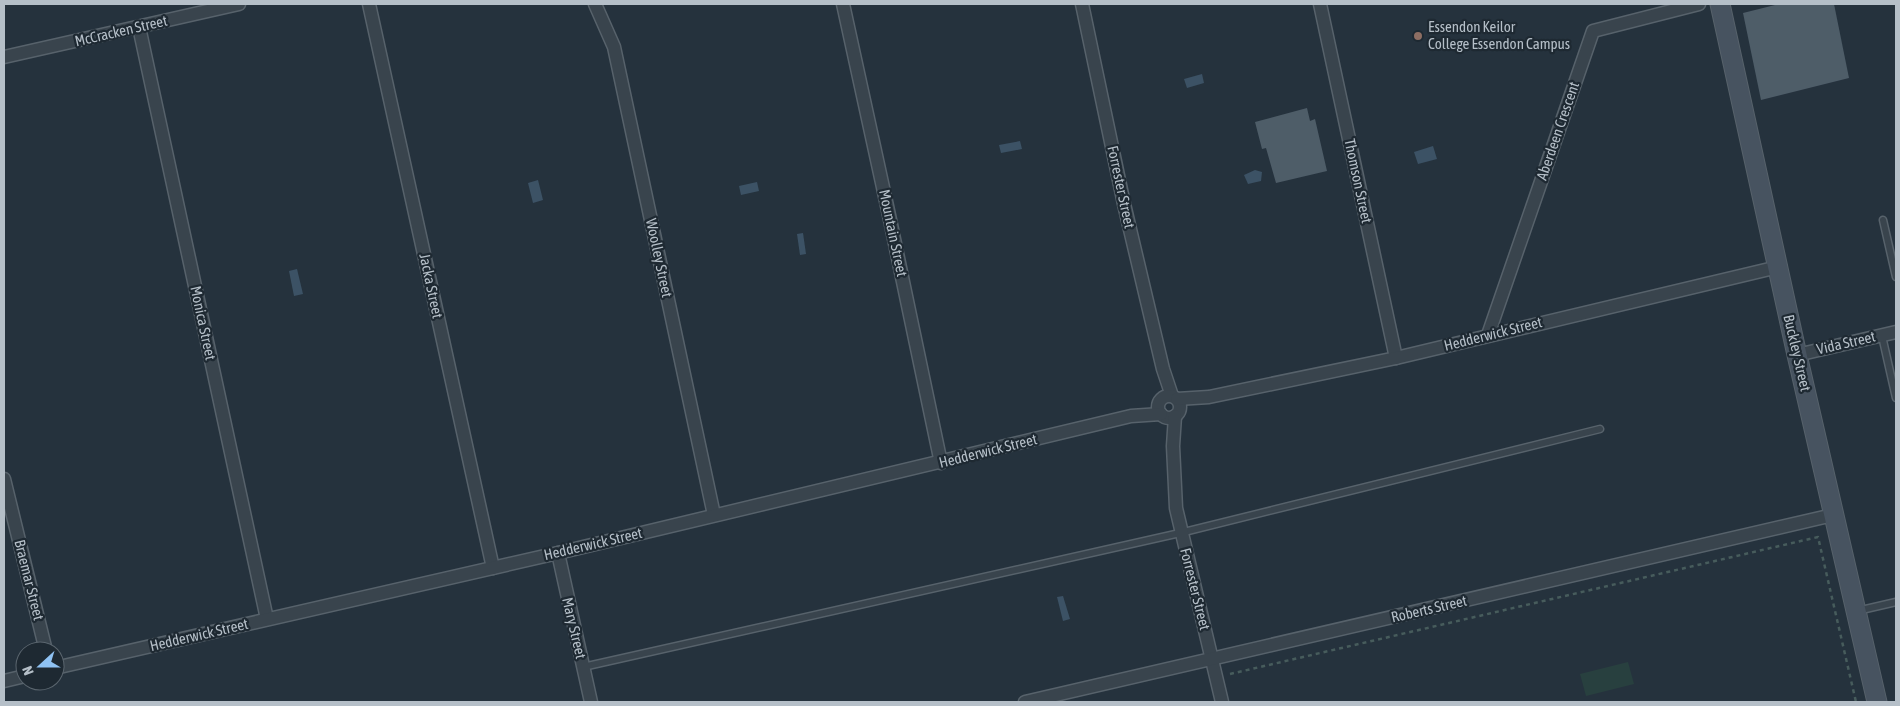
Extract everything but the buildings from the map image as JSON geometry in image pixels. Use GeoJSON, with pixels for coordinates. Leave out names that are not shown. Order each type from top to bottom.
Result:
{"type":"FeatureCollection","features":[{"type":"Feature","properties":{"kind":"main road","name":"Buckley Street"},"geometry":{"type":"LineString","coordinates":[[1724,5],[1797,354],[1877,702]]}},
{"type":"Feature","properties":{"kind":"street","name":"McCracken Street"},"geometry":{"type":"LineString","coordinates":[[4,58],[239,4]]}},
{"type":"Feature","properties":{"kind":"street","name":"Jacka Street"},"geometry":{"type":"LineString","coordinates":[[369,4],[493,568]]}},
{"type":"Feature","properties":{"kind":"street","name":"Woolley Street"},"geometry":{"type":"LineString","coordinates":[[595,4],[614,47],[714,515]]}},
{"type":"Feature","properties":{"kind":"street","name":"Mountain Street"},"geometry":{"type":"LineString","coordinates":[[843,4],[941,463]]}},
{"type":"Feature","properties":{"kind":"street","name":"Forrester Street"},"geometry":{"type":"LineString","coordinates":[[1082,4],[1124,204],[1163,369],[1169,407],[1176,508],[1180,533],[1222,702]]}},
{"type":"Feature","properties":{"kind":"street","name":"Thomson Street"},"geometry":{"type":"LineString","coordinates":[[1320,4],[1396,358]]}},
{"type":"Feature","properties":{"kind":"street","name":"Aberdeen Crescent"},"geometry":{"type":"LineString","coordinates":[[1488,335],[1593,31],[1699,4]]}},
{"type":"Feature","properties":{"kind":"street","name":"Monica Street"},"geometry":{"type":"LineString","coordinates":[[139,27],[267,619]]}},
{"type":"Feature","properties":{"kind":"street","name":"Hedderwick Street"},"geometry":{"type":"LineString","coordinates":[[65,666],[558,553],[1169,407],[1396,358],[1778,267]]}},
{"type":"Feature","properties":{"kind":"street","name":"Vida Street"},"geometry":{"type":"LineString","coordinates":[[1797,354],[1896,332]]}},
{"type":"Feature","properties":{"kind":"street","name":"Braemar Street"},"geometry":{"type":"LineString","coordinates":[[4,479],[44,641]]}},
{"type":"Feature","properties":{"kind":"street","name":"Roberts Street"},"geometry":{"type":"LineString","coordinates":[[1025,702],[1833,515]]}},
{"type":"Feature","properties":{"kind":"street","name":"Mary Street"},"geometry":{"type":"LineString","coordinates":[[558,553],[591,702]]}},
{"type":"Feature","properties":{"kind":"lane"},"geometry":{"type":"LineString","coordinates":[[1883,220],[1896,278]]}},
{"type":"Feature","properties":{"kind":"lane"},"geometry":{"type":"LineString","coordinates":[[1882,336],[1896,398]]}},
{"type":"Feature","properties":{"kind":"lane"},"geometry":{"type":"LineString","coordinates":[[583,667],[1180,533],[1600,429]]}},
{"type":"Feature","properties":{"kind":"lane"},"geometry":{"type":"LineString","coordinates":[[1856,611],[1896,602]]}},
{"type":"Feature","properties":{"kind":"path"},"geometry":{"type":"LineString","coordinates":[[1230,674],[1818,537],[1856,702]]}},
{"type":"Feature","properties":{"kind":"green space"},"geometry":{"type":"Polygon","coordinates":[[[1628,662],[1634,684],[1586,696],[1580,674],[1628,662]]]}},
{"type":"Feature","properties":{"kind":"water"},"geometry":{"type":"Polygon","coordinates":[[[1202,74],[1204,83],[1187,88],[1184,79],[1202,74]]]}},
{"type":"Feature","properties":{"kind":"water"},"geometry":{"type":"Polygon","coordinates":[[[1020,141],[1022,149],[1001,153],[999,145],[1020,141]]]}},
{"type":"Feature","properties":{"kind":"water"},"geometry":{"type":"Polygon","coordinates":[[[1433,146],[1437,159],[1418,164],[1414,152],[1433,146]]]}},
{"type":"Feature","properties":{"kind":"water"},"geometry":{"type":"Polygon","coordinates":[[[1255,170],[1262,172],[1261,181],[1248,184],[1244,175],[1255,170]]]}},
{"type":"Feature","properties":{"kind":"water"},"geometry":{"type":"Polygon","coordinates":[[[538,180],[543,200],[533,203],[528,183],[538,180]]]}},
{"type":"Feature","properties":{"kind":"water"},"geometry":{"type":"Polygon","coordinates":[[[757,182],[759,191],[741,195],[739,186],[757,182]]]}},
{"type":"Feature","properties":{"kind":"water"},"geometry":{"type":"Polygon","coordinates":[[[803,233],[806,254],[800,255],[797,234],[803,233]]]}},
{"type":"Feature","properties":{"kind":"water"},"geometry":{"type":"Polygon","coordinates":[[[297,269],[303,294],[294,296],[289,271],[297,269]]]}},
{"type":"Feature","properties":{"kind":"water"},"geometry":{"type":"Polygon","coordinates":[[[1063,596],[1070,619],[1063,621],[1057,597],[1063,596]]]}},
{"type":"Feature","properties":{"kind":"place","name":"Essendon Keilor College Essendon Campus"},"geometry":{"type":"Point","coordinates":[1418,36]}}]}
